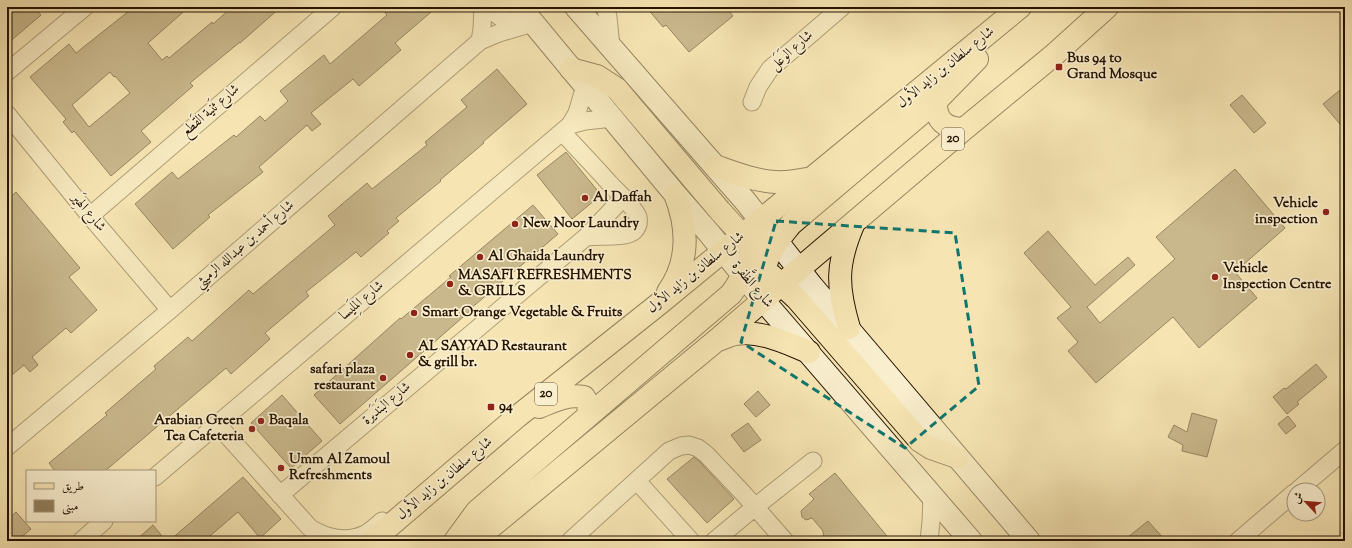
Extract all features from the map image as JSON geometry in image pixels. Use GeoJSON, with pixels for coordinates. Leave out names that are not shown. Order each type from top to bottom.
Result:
{"type":"FeatureCollection","features":[{"type":"Feature","properties":{"kind":"main road"},"geometry":{"type":"LineString","coordinates":[[576,7],[715,166],[760,220]]}},
{"type":"Feature","properties":{"kind":"main road","name":"20"},"geometry":{"type":"LineString","coordinates":[[474,541],[717,340],[964,129],[1055,54],[1107,7]]}},
{"type":"Feature","properties":{"kind":"main road"},"geometry":{"type":"LineString","coordinates":[[455,541],[477,512],[588,415],[731,294],[757,255],[936,100],[982,55],[1016,11]]}},
{"type":"Feature","properties":{"kind":"main road","name":"شارع سلطان بن زايد الأول"},"geometry":{"type":"LineString","coordinates":[[372,541],[518,416],[724,251],[757,255],[760,220],[1016,11]]}},
{"type":"Feature","properties":{"kind":"main road","name":"شارع الظَّفرة"},"geometry":{"type":"LineString","coordinates":[[524,19],[571,69],[724,251],[757,255]]}},
{"type":"Feature","properties":{"kind":"main road"},"geometry":{"type":"LineString","coordinates":[[571,69],[597,76],[617,89],[781,284],[797,299],[920,441],[931,448],[957,457]]}},
{"type":"Feature","properties":{"kind":"main road"},"geometry":{"type":"LineString","coordinates":[[936,100],[938,116],[942,122],[948,127],[964,129]]}},
{"type":"Feature","properties":{"kind":"main road"},"geometry":{"type":"LineString","coordinates":[[715,166],[762,180],[776,182],[795,182],[813,178]]}},
{"type":"Feature","properties":{"kind":"main road"},"geometry":{"type":"LineString","coordinates":[[660,303],[673,286],[681,266],[685,244],[685,227],[675,194]]}},
{"type":"Feature","properties":{"kind":"main road"},"geometry":{"type":"LineString","coordinates":[[849,328],[841,303],[839,277],[841,259],[853,224]]}},
{"type":"Feature","properties":{"kind":"main road"},"geometry":{"type":"LineString","coordinates":[[757,255],[798,270],[1029,541]]}},
{"type":"Feature","properties":{"kind":"main road"},"geometry":{"type":"LineString","coordinates":[[757,255],[763,300]]}},
{"type":"Feature","properties":{"kind":"main road","name":"شارع الظَّفرة"},"geometry":{"type":"LineString","coordinates":[[763,300],[971,541]]}},
{"type":"Feature","properties":{"kind":"main road"},"geometry":{"type":"LineString","coordinates":[[717,340],[736,334],[758,334],[809,352]]}},
{"type":"Feature","properties":{"kind":"main road"},"geometry":{"type":"LineString","coordinates":[[518,416],[561,398],[575,395],[584,397],[589,405],[588,415]]}},
{"type":"Feature","properties":{"kind":"street"},"geometry":{"type":"LineString","coordinates":[[7,72],[84,7]]}},
{"type":"Feature","properties":{"kind":"street","name":"شارع ثَنية القَطع"},"geometry":{"type":"LineString","coordinates":[[90,216],[333,7]]}},
{"type":"Feature","properties":{"kind":"street"},"geometry":{"type":"LineString","coordinates":[[480,41],[483,7]]}},
{"type":"Feature","properties":{"kind":"street"},"geometry":{"type":"LineString","coordinates":[[487,7],[500,17],[524,19]]}},
{"type":"Feature","properties":{"kind":"street","name":"شارع الوَعَل"},"geometry":{"type":"LineString","coordinates":[[752,102],[758,87],[770,69],[842,7]]}},
{"type":"Feature","properties":{"kind":"street"},"geometry":{"type":"LineString","coordinates":[[607,10],[611,48]]}},
{"type":"Feature","properties":{"kind":"street","name":"شارع أحمد بن عبدالله الرميثي"},"geometry":{"type":"LineString","coordinates":[[7,448],[170,310],[480,41],[524,19]]}},
{"type":"Feature","properties":{"kind":"street","name":"شارع المِلَيسا"},"geometry":{"type":"LineString","coordinates":[[156,476],[566,129],[577,113],[585,86]]}},
{"type":"Feature","properties":{"kind":"street","name":"شارع الهِيَر"},"geometry":{"type":"LineString","coordinates":[[7,114],[90,216],[170,310]]}},
{"type":"Feature","properties":{"kind":"street","name":"شارع المِلَيسا"},"geometry":{"type":"LineString","coordinates":[[566,129],[585,121],[613,118]]}},
{"type":"Feature","properties":{"kind":"street"},"geometry":{"type":"LineString","coordinates":[[566,129],[624,198],[637,216],[639,222],[637,228],[633,232],[625,235],[586,237]]}},
{"type":"Feature","properties":{"kind":"street","name":"شارع البَندَيرة"},"geometry":{"type":"LineString","coordinates":[[280,495],[586,237],[624,198]]}},
{"type":"Feature","properties":{"kind":"street"},"geometry":{"type":"LineString","coordinates":[[217,424],[310,528],[326,536],[352,539],[366,534],[429,485],[456,469]]}},
{"type":"Feature","properties":{"kind":"street"},"geometry":{"type":"LineString","coordinates":[[570,541],[669,451],[689,444],[706,454],[785,541]]}},
{"type":"Feature","properties":{"kind":"street"},"geometry":{"type":"LineString","coordinates":[[1307,482],[1345,450]]}},
{"type":"Feature","properties":{"kind":"street"},"geometry":{"type":"LineString","coordinates":[[714,541],[813,461]]}},
{"type":"Feature","properties":{"kind":"street"},"geometry":{"type":"LineString","coordinates":[[637,481],[691,541]]}},
{"type":"Feature","properties":{"kind":"street"},"geometry":{"type":"LineString","coordinates":[[929,541],[932,495]]}},
{"type":"Feature","properties":{"kind":"street"},"geometry":{"type":"LineString","coordinates":[[1238,541],[1286,500]]}},
{"type":"Feature","properties":{"kind":"street"},"geometry":{"type":"LineString","coordinates":[[80,541],[103,522]]}},
{"type":"Feature","properties":{"kind":"highlighted area"},"geometry":{"type":"Polygon","coordinates":[[[776,221],[955,233],[979,386],[905,448],[741,342],[776,221]]]}},
{"type":"Feature","properties":{"kind":"building"},"geometry":{"type":"Polygon","coordinates":[[[7,7],[34,7],[41,15],[7,44],[7,7]]]}},
{"type":"Feature","properties":{"kind":"building"},"geometry":{"type":"Polygon","coordinates":[[[134,7],[189,7],[148,43],[162,60],[167,56],[169,58],[212,22],[213,24],[232,7],[281,7],[240,43],[190,83],[193,86],[141,131],[151,142],[111,176],[74,131],[72,133],[63,122],[66,119],[30,77],[69,44],[76,53],[134,7]],[[110,72],[72,105],[89,127],[130,93],[115,76],[114,77],[110,72]]]}},
{"type":"Feature","properties":{"kind":"building"},"geometry":{"type":"Polygon","coordinates":[[[380,7],[437,7],[395,43],[401,50],[359,86],[353,79],[311,113],[321,124],[312,131],[307,125],[259,167],[263,172],[208,215],[210,217],[173,249],[135,204],[172,172],[178,179],[234,135],[236,137],[260,116],[265,121],[288,101],[280,91],[324,55],[330,64],[387,15],[380,7]]]}},
{"type":"Feature","properties":{"kind":"building"},"geometry":{"type":"Polygon","coordinates":[[[646,7],[726,7],[733,16],[689,52],[666,25],[663,27],[646,7]]]}},
{"type":"Feature","properties":{"kind":"building"},"geometry":{"type":"Polygon","coordinates":[[[497,69],[527,104],[440,180],[441,181],[396,218],[399,221],[387,231],[389,233],[361,257],[356,252],[306,292],[309,296],[265,333],[270,339],[231,374],[226,368],[106,470],[54,470],[49,463],[107,415],[105,413],[156,369],[154,366],[188,337],[192,341],[249,290],[253,294],[335,225],[328,216],[367,183],[372,189],[427,145],[425,142],[467,107],[461,100],[497,69]]]}},
{"type":"Feature","properties":{"kind":"building"},"geometry":{"type":"Polygon","coordinates":[[[1340,90],[1345,96],[1345,130],[1323,104],[1340,90]]]}},
{"type":"Feature","properties":{"kind":"building"},"geometry":{"type":"Polygon","coordinates":[[[1242,95],[1266,123],[1254,133],[1230,105],[1242,95]]]}},
{"type":"Feature","properties":{"kind":"building"},"geometry":{"type":"Polygon","coordinates":[[[566,152],[601,195],[572,219],[537,175],[566,152]]]}},
{"type":"Feature","properties":{"kind":"building","name":"Vehicle Inspection Centre"},"geometry":{"type":"Polygon","coordinates":[[[1235,169],[1285,228],[1235,272],[1257,298],[1199,348],[1173,317],[1096,383],[1068,351],[1078,342],[1057,318],[1071,307],[1024,253],[1048,231],[1095,285],[1128,257],[1135,265],[1087,307],[1100,323],[1175,259],[1156,237],[1235,169]]]}},
{"type":"Feature","properties":{"kind":"building"},"geometry":{"type":"Polygon","coordinates":[[[16,192],[80,268],[69,277],[97,310],[71,333],[66,328],[32,357],[38,365],[30,372],[24,365],[7,379],[7,200],[16,192]]]}},
{"type":"Feature","properties":{"kind":"building"},"geometry":{"type":"Polygon","coordinates":[[[533,205],[558,234],[340,424],[314,395],[400,318],[401,319],[451,277],[449,276],[533,205]]]}},
{"type":"Feature","properties":{"kind":"building"},"geometry":{"type":"Polygon","coordinates":[[[1316,364],[1327,377],[1297,402],[1299,404],[1287,414],[1273,397],[1284,388],[1286,389],[1316,364]]]}},
{"type":"Feature","properties":{"kind":"building"},"geometry":{"type":"Polygon","coordinates":[[[758,391],[770,405],[756,417],[744,404],[758,391]]]}},
{"type":"Feature","properties":{"kind":"building"},"geometry":{"type":"Polygon","coordinates":[[[282,395],[322,441],[291,468],[251,423],[282,395]]]}},
{"type":"Feature","properties":{"kind":"building"},"geometry":{"type":"Polygon","coordinates":[[[1192,413],[1217,420],[1207,457],[1182,451],[1183,445],[1168,437],[1174,425],[1187,432],[1192,413]]]}},
{"type":"Feature","properties":{"kind":"building"},"geometry":{"type":"Polygon","coordinates":[[[1288,416],[1296,426],[1286,434],[1278,424],[1288,416]]]}},
{"type":"Feature","properties":{"kind":"building"},"geometry":{"type":"Polygon","coordinates":[[[748,423],[761,440],[744,452],[731,435],[748,423]]]}},
{"type":"Feature","properties":{"kind":"building"},"geometry":{"type":"Polygon","coordinates":[[[694,457],[734,499],[707,523],[667,479],[694,457]]]}},
{"type":"Feature","properties":{"kind":"building"},"geometry":{"type":"Polygon","coordinates":[[[835,473],[891,541],[824,541],[823,531],[812,518],[806,520],[802,517],[801,511],[814,499],[809,494],[835,473]]]}},
{"type":"Feature","properties":{"kind":"building"},"geometry":{"type":"Polygon","coordinates":[[[243,477],[281,519],[260,538],[238,512],[204,541],[169,541],[243,477]]]}},
{"type":"Feature","properties":{"kind":"building"},"geometry":{"type":"Polygon","coordinates":[[[16,512],[31,529],[17,541],[7,541],[7,520],[16,512]]]}},
{"type":"Feature","properties":{"kind":"building"},"geometry":{"type":"Polygon","coordinates":[[[1148,521],[1166,541],[1123,541],[1148,521]]]}},
{"type":"Feature","properties":{"kind":"building"},"geometry":{"type":"Polygon","coordinates":[[[153,525],[166,541],[135,541],[153,525]]]}},
{"type":"Feature","properties":{"kind":"place","name":"Bus 94 to Grand Mosque"},"geometry":{"type":"Point","coordinates":[1059,67]}},
{"type":"Feature","properties":{"kind":"place","name":"Al Daffah"},"geometry":{"type":"Point","coordinates":[585,198]}},
{"type":"Feature","properties":{"kind":"place","name":"Vehicle inspection"},"geometry":{"type":"Point","coordinates":[1326,212]}},
{"type":"Feature","properties":{"kind":"place","name":"New Noor Laundry"},"geometry":{"type":"Point","coordinates":[515,224]}},
{"type":"Feature","properties":{"kind":"place","name":"Al Ghaida Laundry"},"geometry":{"type":"Point","coordinates":[480,257]}},
{"type":"Feature","properties":{"kind":"place","name":"Vehicle Inspection Centre"},"geometry":{"type":"Point","coordinates":[1215,277]}},
{"type":"Feature","properties":{"kind":"place","name":"MASAFI REFRESHMENTS & GRILLS"},"geometry":{"type":"Point","coordinates":[450,284]}},
{"type":"Feature","properties":{"kind":"place","name":"Smart Orange Vegetable & Fruits"},"geometry":{"type":"Point","coordinates":[414,313]}},
{"type":"Feature","properties":{"kind":"place","name":"AL SAYYAD Restaurant & grill br."},"geometry":{"type":"Point","coordinates":[410,355]}},
{"type":"Feature","properties":{"kind":"place","name":"safari plaza restaurant"},"geometry":{"type":"Point","coordinates":[383,378]}},
{"type":"Feature","properties":{"kind":"place","name":"94"},"geometry":{"type":"Point","coordinates":[491,407]}},
{"type":"Feature","properties":{"kind":"place","name":"Baqala"},"geometry":{"type":"Point","coordinates":[261,421]}},
{"type":"Feature","properties":{"kind":"place","name":"Arabian Green Tea Cafeteria"},"geometry":{"type":"Point","coordinates":[252,429]}},
{"type":"Feature","properties":{"kind":"place","name":"Umm Al Zamoul Refreshments"},"geometry":{"type":"Point","coordinates":[281,468]}}]}
